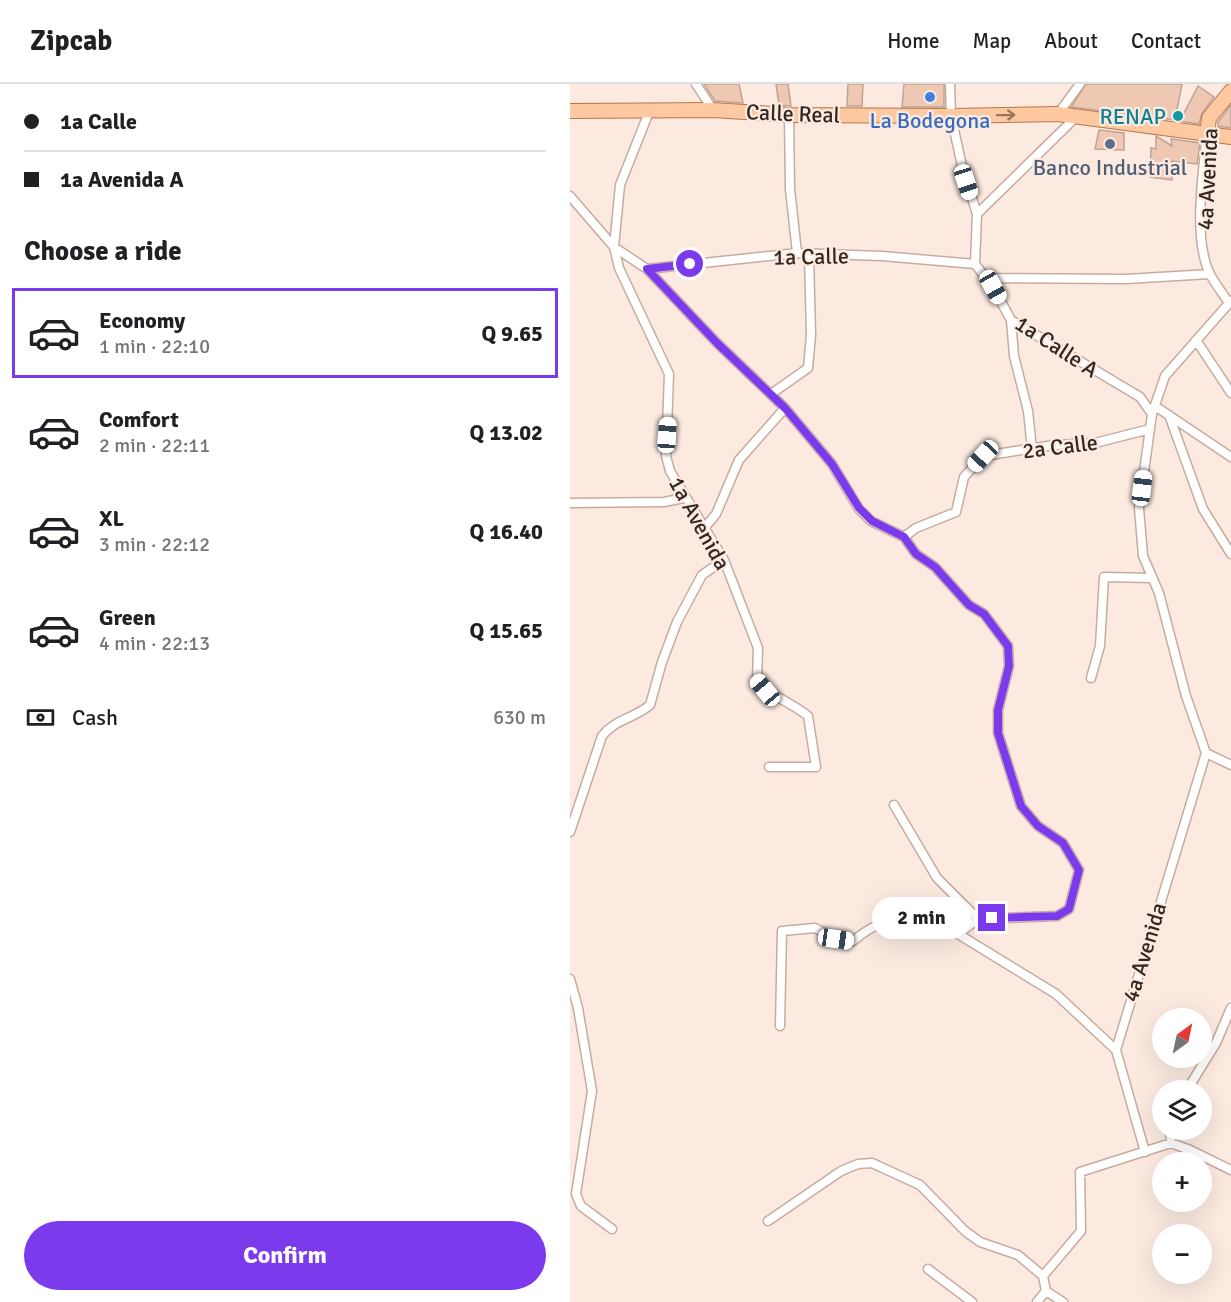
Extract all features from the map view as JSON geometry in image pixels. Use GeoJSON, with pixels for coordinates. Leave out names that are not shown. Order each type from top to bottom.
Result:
{"type":"FeatureCollection","features":[{"type":"Feature","properties":{"kind":"main road","name":"4a Avenida"},"geometry":{"type":"LineString","coordinates":[[1207,134],[1209,118],[1231,91]]}},
{"type":"Feature","properties":{"kind":"main road","name":"Calle Real"},"geometry":{"type":"LineString","coordinates":[[570,111],[713,110],[789,115],[951,116],[1058,114],[1231,137]]}},
{"type":"Feature","properties":{"kind":"street"},"geometry":{"type":"LineString","coordinates":[[696,84],[713,110]]}},
{"type":"Feature","properties":{"kind":"street"},"geometry":{"type":"LineString","coordinates":[[950,84],[951,116],[976,214],[975,264]]}},
{"type":"Feature","properties":{"kind":"street"},"geometry":{"type":"LineString","coordinates":[[1058,114],[1080,84]]}},
{"type":"Feature","properties":{"kind":"street","name":"1a Avenida"},"geometry":{"type":"LineString","coordinates":[[649,112],[620,185],[614,247],[619,268],[669,374],[666,456],[670,471],[684,498],[698,521],[705,526],[724,560],[758,648],[757,680],[765,690],[790,702],[808,716],[816,767],[769,766]]}},
{"type":"Feature","properties":{"kind":"street"},"geometry":{"type":"LineString","coordinates":[[789,115],[790,189],[797,253]]}},
{"type":"Feature","properties":{"kind":"street"},"geometry":{"type":"LineString","coordinates":[[976,214],[1076,117]]}},
{"type":"Feature","properties":{"kind":"street","name":"4a Avenida"},"geometry":{"type":"LineString","coordinates":[[1207,134],[1200,211],[1210,274],[1230,302]]}},
{"type":"Feature","properties":{"kind":"street","name":"1a Avenida"},"geometry":{"type":"LineString","coordinates":[[570,196],[614,247]]}},
{"type":"Feature","properties":{"kind":"street"},"geometry":{"type":"LineString","coordinates":[[614,247],[647,269],[717,343],[785,408],[832,464],[859,508],[872,521],[904,537],[916,554],[935,567],[969,605],[984,614],[1008,646],[1009,666],[998,710],[998,733],[1021,806],[1038,826],[1063,843],[1079,870],[1069,909],[1057,916],[978,919],[958,934]]}},
{"type":"Feature","properties":{"kind":"street","name":"1a Calle"},"geometry":{"type":"LineString","coordinates":[[647,269],[797,253],[882,256],[975,264]]}},
{"type":"Feature","properties":{"kind":"street"},"geometry":{"type":"LineString","coordinates":[[771,394],[808,368],[811,335],[809,254]]}},
{"type":"Feature","properties":{"kind":"street","name":"1a Calle A"},"geometry":{"type":"LineString","coordinates":[[975,264],[1011,320],[1140,397],[1153,410],[1169,416],[1231,457]]}},
{"type":"Feature","properties":{"kind":"street"},"geometry":{"type":"LineString","coordinates":[[986,278],[1126,279],[1210,274]]}},
{"type":"Feature","properties":{"kind":"street"},"geometry":{"type":"LineString","coordinates":[[1230,302],[1165,376],[1153,410],[1139,508],[1143,556],[1159,593],[1186,696],[1206,753],[1231,765]]}},
{"type":"Feature","properties":{"kind":"street"},"geometry":{"type":"LineString","coordinates":[[1011,320],[1014,356],[1028,411],[1032,449]]}},
{"type":"Feature","properties":{"kind":"street"},"geometry":{"type":"LineString","coordinates":[[1196,340],[1231,393]]}},
{"type":"Feature","properties":{"kind":"street"},"geometry":{"type":"LineString","coordinates":[[705,526],[716,514],[739,460],[785,408]]}},
{"type":"Feature","properties":{"kind":"street"},"geometry":{"type":"LineString","coordinates":[[1169,416],[1203,509],[1231,554]]}},
{"type":"Feature","properties":{"kind":"street","name":"2a Calle"},"geometry":{"type":"LineString","coordinates":[[904,537],[916,528],[956,512],[964,477],[983,456],[1095,443],[1150,429]]}},
{"type":"Feature","properties":{"kind":"street"},"geometry":{"type":"LineString","coordinates":[[570,503],[664,502],[684,498]]}},
{"type":"Feature","properties":{"kind":"street"},"geometry":{"type":"LineString","coordinates":[[570,832],[602,736],[611,725],[634,716],[650,705],[662,662],[677,622],[702,575],[724,560]]}},
{"type":"Feature","properties":{"kind":"street"},"geometry":{"type":"LineString","coordinates":[[1091,678],[1100,646],[1104,577],[1152,578]]}},
{"type":"Feature","properties":{"kind":"street","name":"4a Avenida"},"geometry":{"type":"LineString","coordinates":[[1116,1050],[1206,753]]}},
{"type":"Feature","properties":{"kind":"street"},"geometry":{"type":"LineString","coordinates":[[894,805],[936,878],[978,919]]}},
{"type":"Feature","properties":{"kind":"street"},"geometry":{"type":"LineString","coordinates":[[780,1026],[782,931],[815,928],[836,939],[853,941],[871,927],[891,920],[912,919],[958,934],[1056,994],[1116,1050],[1145,1152]]}},
{"type":"Feature","properties":{"kind":"street"},"geometry":{"type":"LineString","coordinates":[[570,979],[578,1008],[592,1091],[576,1194],[581,1206],[612,1229]]}},
{"type":"Feature","properties":{"kind":"street"},"geometry":{"type":"LineString","coordinates":[[1193,1080],[1216,1043],[1231,1008]]}},
{"type":"Feature","properties":{"kind":"street"},"geometry":{"type":"LineString","coordinates":[[1043,1276],[1081,1231],[1080,1172],[1171,1143],[1231,1169]]}},
{"type":"Feature","properties":{"kind":"street"},"geometry":{"type":"LineString","coordinates":[[768,1221],[841,1171],[858,1164],[872,1163],[920,1185],[980,1242],[1018,1255],[1043,1276],[1046,1291],[1063,1302]]}},
{"type":"Feature","properties":{"kind":"street"},"geometry":{"type":"LineString","coordinates":[[928,1269],[972,1302]]}},
{"type":"Feature","properties":{"kind":"street"},"geometry":{"type":"LineString","coordinates":[[1037,1302],[1046,1291]]}},
{"type":"Feature","properties":{"kind":"building"},"geometry":{"type":"Polygon","coordinates":[[[704,84],[739,84],[743,103],[715,101],[704,84]]]}},
{"type":"Feature","properties":{"kind":"building"},"geometry":{"type":"Polygon","coordinates":[[[776,84],[788,84],[791,106],[779,105],[776,84]]]}},
{"type":"Feature","properties":{"kind":"building"},"geometry":{"type":"Polygon","coordinates":[[[848,84],[863,84],[862,106],[847,106],[848,84]]]}},
{"type":"Feature","properties":{"kind":"building"},"geometry":{"type":"Polygon","coordinates":[[[904,84],[944,84],[944,107],[902,107],[904,84]]]}},
{"type":"Feature","properties":{"kind":"building"},"geometry":{"type":"Polygon","coordinates":[[[1086,84],[1182,84],[1175,120],[1071,107],[1086,84]]]}},
{"type":"Feature","properties":{"kind":"building"},"geometry":{"type":"Polygon","coordinates":[[[1198,86],[1214,97],[1202,113],[1199,124],[1180,121],[1198,86]]]}},
{"type":"Feature","properties":{"kind":"building"},"geometry":{"type":"Polygon","coordinates":[[[1231,105],[1231,128],[1218,126],[1218,122],[1231,105]]]}},
{"type":"Feature","properties":{"kind":"building","name":"Banco Industrial"},"geometry":{"type":"Polygon","coordinates":[[[1099,130],[1124,133],[1124,150],[1095,149],[1099,130]]]}},
{"type":"Feature","properties":{"kind":"building"},"geometry":{"type":"Polygon","coordinates":[[[1156,136],[1172,146],[1171,139],[1200,143],[1197,164],[1172,161],[1172,180],[1150,177],[1151,148],[1156,149],[1156,136]]]}},
{"type":"Feature","properties":{"kind":"place","name":"La Bodegona"},"geometry":{"type":"Point","coordinates":[930,97]}},
{"type":"Feature","properties":{"kind":"place","name":"RENAP"},"geometry":{"type":"Point","coordinates":[1178,116]}},
{"type":"Feature","properties":{"kind":"place","name":"Banco Industrial"},"geometry":{"type":"Point","coordinates":[1110,144]}},
{"type":"Feature","properties":{"kind":"route"},"geometry":{"type":"LineString","coordinates":[[690,264],[647,269],[717,343],[785,408],[832,464],[859,508],[872,521],[904,537],[916,554],[935,567],[969,605],[984,614],[1008,646],[1009,666],[998,710],[998,733],[1021,806],[1038,826],[1063,843],[1079,870],[1069,909],[1057,916],[992,918]]}}]}
